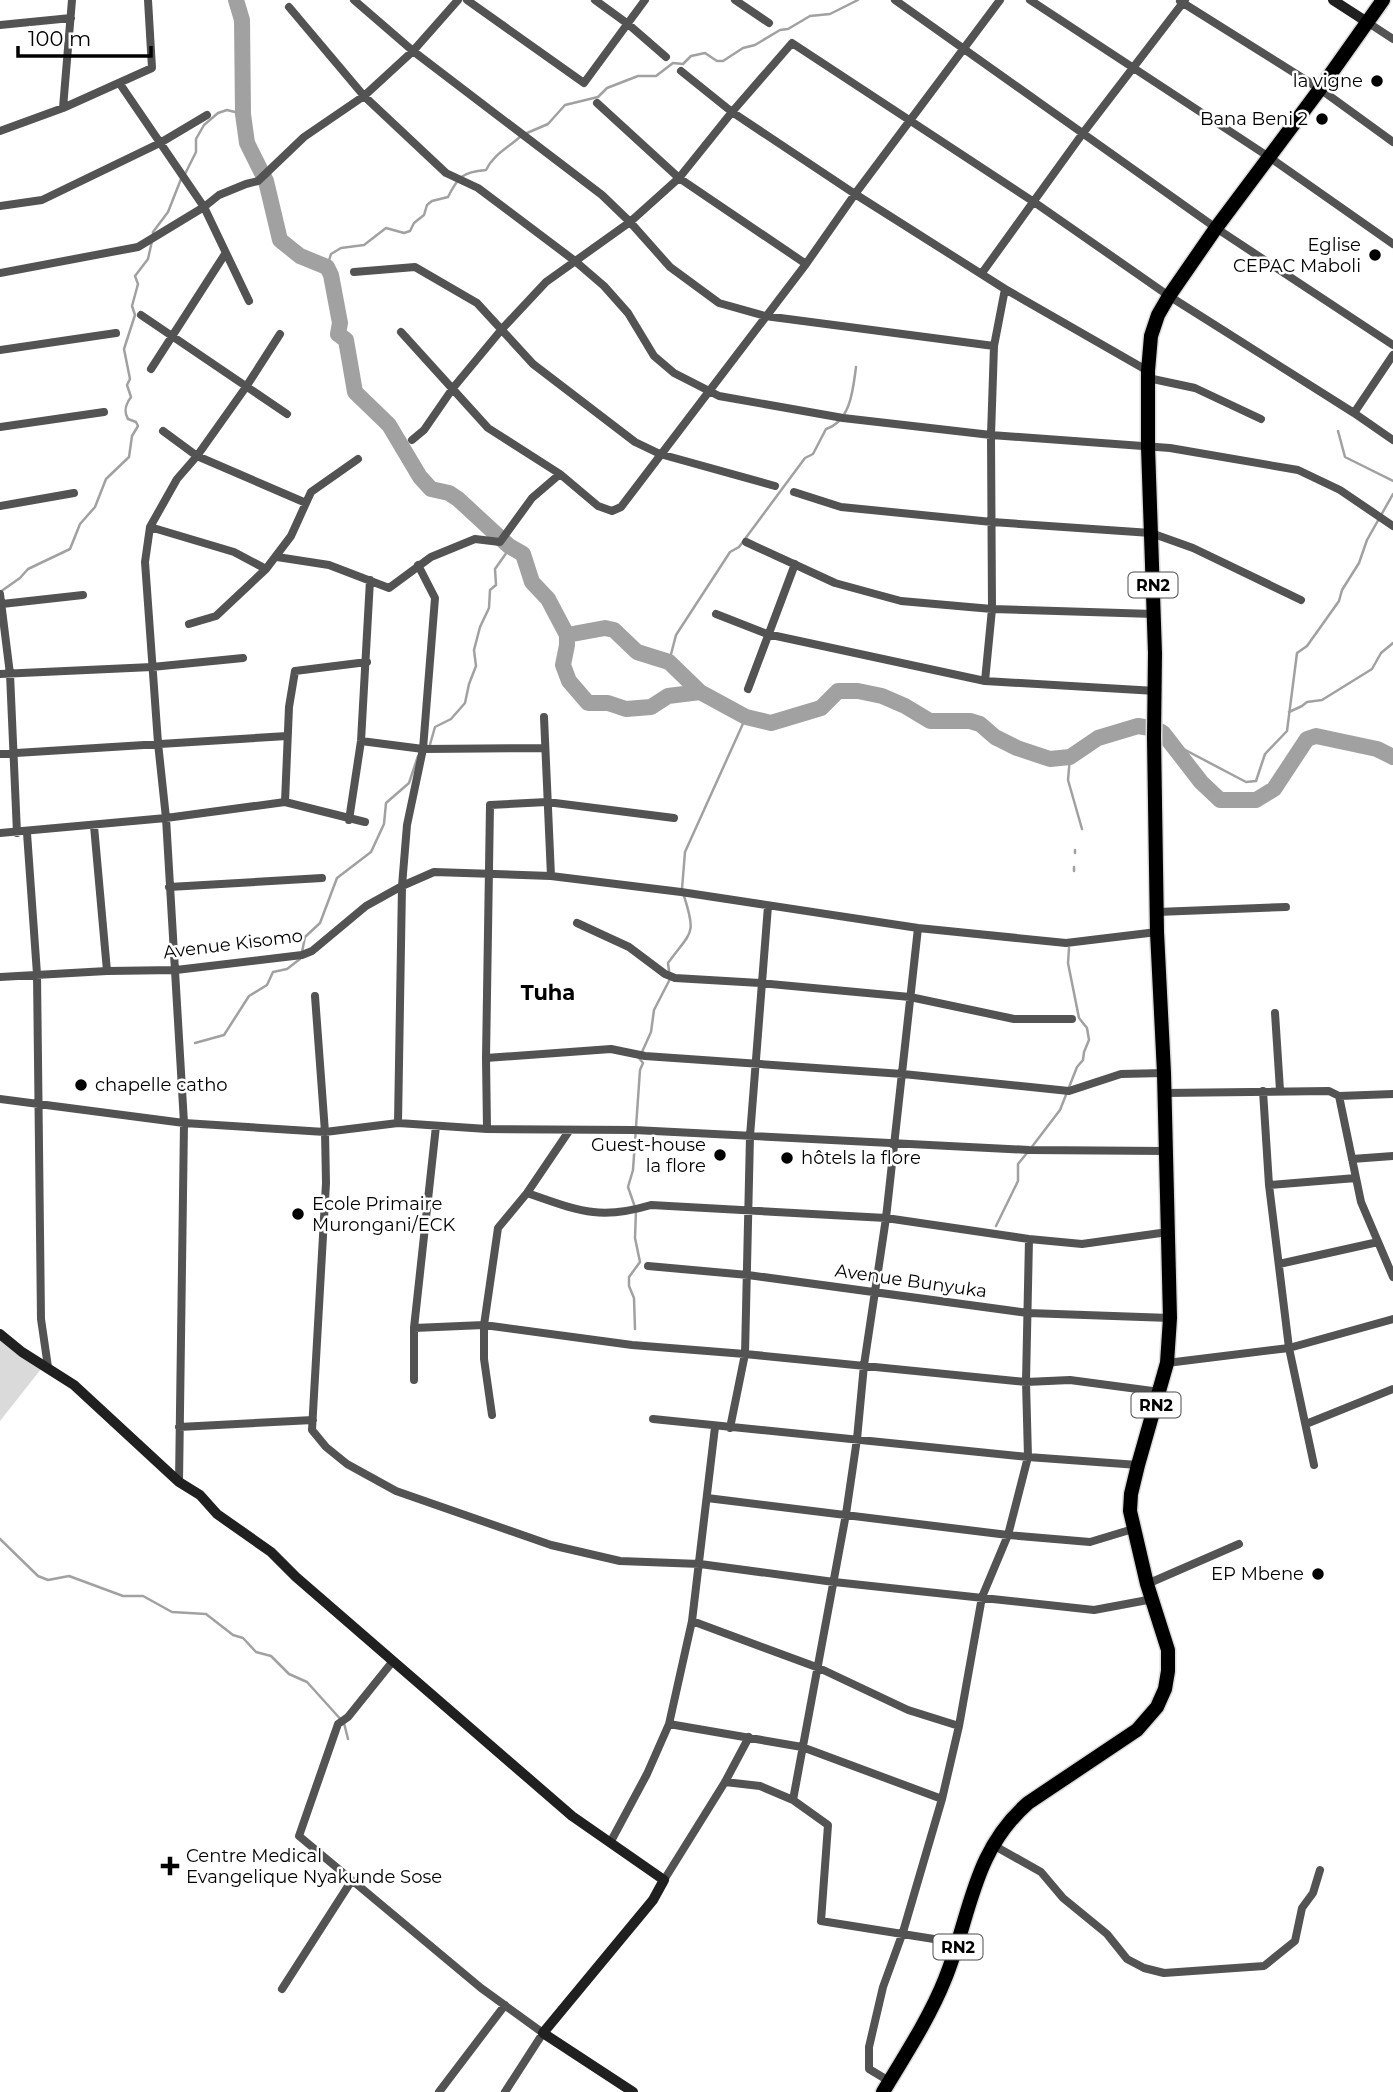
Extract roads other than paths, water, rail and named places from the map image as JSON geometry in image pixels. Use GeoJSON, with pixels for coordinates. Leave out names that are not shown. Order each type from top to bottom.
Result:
{"type":"FeatureCollection","features":[{"type":"Feature","properties":{"kind":"highway","name":"RN2"},"geometry":{"type":"LineString","coordinates":[[886,2086],[943,1983],[959,1943],[977,1876],[993,1845],[1013,1816],[1028,1803],[1137,1730],[1157,1707],[1165,1689],[1168,1650],[1133,1529],[1131,1494],[1167,1363],[1170,1318],[1164,1073],[1157,932],[1154,738],[1156,691],[1148,447],[1151,336],[1158,315],[1216,228],[1383,0]]}},
{"type":"Feature","properties":{"kind":"street"},"geometry":{"type":"LineString","coordinates":[[63,108],[72,0]]}},
{"type":"Feature","properties":{"kind":"street"},"geometry":{"type":"LineString","coordinates":[[0,131],[63,108],[152,68],[148,0]]}},
{"type":"Feature","properties":{"kind":"street"},"geometry":{"type":"LineString","coordinates":[[354,0],[413,51],[602,195],[670,267],[719,303],[765,316],[994,346]]}},
{"type":"Feature","properties":{"kind":"street"},"geometry":{"type":"LineString","coordinates":[[0,273],[138,247],[219,195],[258,181],[304,137],[364,96],[413,51],[458,0]]}},
{"type":"Feature","properties":{"kind":"street"},"geometry":{"type":"LineString","coordinates":[[467,0],[584,83],[645,0]]}},
{"type":"Feature","properties":{"kind":"street"},"geometry":{"type":"LineString","coordinates":[[595,0],[666,57]]}},
{"type":"Feature","properties":{"kind":"street"},"geometry":{"type":"LineString","coordinates":[[735,0],[769,23]]}},
{"type":"Feature","properties":{"kind":"street"},"geometry":{"type":"LineString","coordinates":[[895,0],[1216,228],[1393,345]]}},
{"type":"Feature","properties":{"kind":"street"},"geometry":{"type":"LineString","coordinates":[[401,332],[488,428],[560,474],[598,506],[612,511],[621,507],[806,264],[1000,0]]}},
{"type":"Feature","properties":{"kind":"street"},"geometry":{"type":"LineString","coordinates":[[1030,0],[1269,157],[1393,244]]}},
{"type":"Feature","properties":{"kind":"street"},"geometry":{"type":"LineString","coordinates":[[1333,0],[1393,39]]}},
{"type":"Feature","properties":{"kind":"street"},"geometry":{"type":"LineString","coordinates":[[982,274],[1182,1],[1320,89],[1393,142]]}},
{"type":"Feature","properties":{"kind":"street"},"geometry":{"type":"LineString","coordinates":[[289,7],[364,96],[446,173],[478,188],[575,261],[604,286],[628,313],[654,356],[674,373],[708,391],[719,396],[841,418],[991,435],[1170,448],[1298,470],[1340,490],[1393,526]]}},
{"type":"Feature","properties":{"kind":"street"},"geometry":{"type":"LineString","coordinates":[[0,25],[71,18]]}},
{"type":"Feature","properties":{"kind":"street"},"geometry":{"type":"LineString","coordinates":[[412,440],[424,430],[453,388],[502,329],[546,282],[630,222],[679,178],[792,43],[1034,202],[1170,296],[1393,440]]}},
{"type":"Feature","properties":{"kind":"street"},"geometry":{"type":"LineString","coordinates":[[681,71],[732,113],[1004,289],[1148,374],[1195,388],[1261,419]]}},
{"type":"Feature","properties":{"kind":"street"},"geometry":{"type":"LineString","coordinates":[[120,84],[204,207],[249,301]]}},
{"type":"Feature","properties":{"kind":"street"},"geometry":{"type":"LineString","coordinates":[[597,103],[679,178],[806,264]]}},
{"type":"Feature","properties":{"kind":"street"},"geometry":{"type":"LineString","coordinates":[[0,206],[42,200],[160,143],[207,115]]}},
{"type":"Feature","properties":{"kind":"street"},"geometry":{"type":"LineString","coordinates":[[151,369],[225,254]]}},
{"type":"Feature","properties":{"kind":"street"},"geometry":{"type":"LineString","coordinates":[[354,272],[415,267],[477,303],[533,364],[635,442],[660,454],[775,486]]}},
{"type":"Feature","properties":{"kind":"street"},"geometry":{"type":"LineString","coordinates":[[985,681],[992,609],[991,435],[994,346],[1004,289]]}},
{"type":"Feature","properties":{"kind":"street"},"geometry":{"type":"LineString","coordinates":[[141,315],[287,414]]}},
{"type":"Feature","properties":{"kind":"street"},"geometry":{"type":"LineString","coordinates":[[0,350],[116,333]]}},
{"type":"Feature","properties":{"kind":"street"},"geometry":{"type":"LineString","coordinates":[[179,1482],[184,1123],[166,818],[145,562],[150,527],[177,479],[197,456],[280,334]]}},
{"type":"Feature","properties":{"kind":"street"},"geometry":{"type":"LineString","coordinates":[[1354,413],[1393,355]]}},
{"type":"Feature","properties":{"kind":"street"},"geometry":{"type":"LineString","coordinates":[[0,427],[104,412]]}},
{"type":"Feature","properties":{"kind":"street"},"geometry":{"type":"LineString","coordinates":[[163,431],[197,456],[306,503]]}},
{"type":"Feature","properties":{"kind":"street"},"geometry":{"type":"LineString","coordinates":[[189,624],[216,616],[266,569],[291,536],[311,492],[358,459]]}},
{"type":"Feature","properties":{"kind":"street"},"geometry":{"type":"LineString","coordinates":[[277,557],[329,565],[389,588],[431,556],[475,539],[503,539],[532,498],[560,474]]}},
{"type":"Feature","properties":{"kind":"street"},"geometry":{"type":"LineString","coordinates":[[794,492],[841,507],[992,522],[1151,533],[1193,548],[1301,600]]}},
{"type":"Feature","properties":{"kind":"street"},"geometry":{"type":"LineString","coordinates":[[0,506],[74,493]]}},
{"type":"Feature","properties":{"kind":"street"},"geometry":{"type":"LineString","coordinates":[[150,527],[234,552],[266,569]]}},
{"type":"Feature","properties":{"kind":"street"},"geometry":{"type":"LineString","coordinates":[[746,542],[835,583],[901,601],[992,609],[1154,614]]}},
{"type":"Feature","properties":{"kind":"street"},"geometry":{"type":"LineString","coordinates":[[748,689],[795,564]]}},
{"type":"Feature","properties":{"kind":"street"},"geometry":{"type":"LineString","coordinates":[[398,1123],[402,886],[407,825],[423,749],[435,598],[418,565]]}},
{"type":"Feature","properties":{"kind":"street"},"geometry":{"type":"LineString","coordinates":[[349,820],[361,741],[370,580]]}},
{"type":"Feature","properties":{"kind":"street"},"geometry":{"type":"LineString","coordinates":[[17,833],[1,599],[83,594]]}},
{"type":"Feature","properties":{"kind":"street"},"geometry":{"type":"LineString","coordinates":[[716,614],[767,635],[985,681],[1156,691]]}},
{"type":"Feature","properties":{"kind":"street"},"geometry":{"type":"LineString","coordinates":[[5,674],[152,667],[243,658]]}},
{"type":"Feature","properties":{"kind":"street"},"geometry":{"type":"LineString","coordinates":[[285,802],[287,736],[295,671],[367,662]]}},
{"type":"Feature","properties":{"kind":"street"},"geometry":{"type":"LineString","coordinates":[[544,717],[551,876]]}},
{"type":"Feature","properties":{"kind":"street"},"geometry":{"type":"LineString","coordinates":[[0,754],[287,736]]}},
{"type":"Feature","properties":{"kind":"street"},"geometry":{"type":"LineString","coordinates":[[361,741],[423,749],[545,748]]}},
{"type":"Feature","properties":{"kind":"street"},"geometry":{"type":"LineString","coordinates":[[0,834],[166,818],[285,802],[365,822]]}},
{"type":"Feature","properties":{"kind":"street"},"geometry":{"type":"LineString","coordinates":[[488,1129],[486,1058],[490,805],[547,802],[674,818]]}},
{"type":"Feature","properties":{"kind":"street"},"geometry":{"type":"LineString","coordinates":[[94,826],[107,971]]}},
{"type":"Feature","properties":{"kind":"street"},"geometry":{"type":"LineString","coordinates":[[27,833],[37,974],[41,1319],[48,1367]]}},
{"type":"Feature","properties":{"kind":"street","name":"Avenue Kisomo"},"geometry":{"type":"LineString","coordinates":[[0,977],[176,970],[302,955],[312,951],[366,906],[434,872],[551,876],[918,928],[1066,943],[1157,932]]}},
{"type":"Feature","properties":{"kind":"street"},"geometry":{"type":"LineString","coordinates":[[169,887],[322,878]]}},
{"type":"Feature","properties":{"kind":"street"},"geometry":{"type":"LineString","coordinates":[[730,1428],[745,1354],[750,1136],[768,906]]}},
{"type":"Feature","properties":{"kind":"street"},"geometry":{"type":"LineString","coordinates":[[1157,912],[1286,907]]}},
{"type":"Feature","properties":{"kind":"street"},"geometry":{"type":"LineString","coordinates":[[577,923],[629,947],[665,974],[675,978],[910,997],[1014,1019],[1072,1019]]}},
{"type":"Feature","properties":{"kind":"street"},"geometry":{"type":"LineString","coordinates":[[793,1800],[819,1668],[857,1439],[864,1365],[895,1143],[918,928]]}},
{"type":"Feature","properties":{"kind":"street"},"geometry":{"type":"LineString","coordinates":[[316,996],[326,1183],[312,1430],[326,1447],[347,1464],[396,1491],[551,1545],[620,1561],[700,1564],[1094,1611],[1153,1600]]}},
{"type":"Feature","properties":{"kind":"street"},"geometry":{"type":"LineString","coordinates":[[1275,1013],[1280,1090]]}},
{"type":"Feature","properties":{"kind":"street"},"geometry":{"type":"LineString","coordinates":[[486,1058],[611,1049],[641,1055],[903,1074],[1067,1090],[1121,1074],[1164,1073]]}},
{"type":"Feature","properties":{"kind":"street"},"geometry":{"type":"LineString","coordinates":[[1164,1093],[1280,1090],[1329,1091],[1339,1097],[1393,1094]]}},
{"type":"Feature","properties":{"kind":"street"},"geometry":{"type":"LineString","coordinates":[[1263,1091],[1269,1185],[1289,1349],[1314,1465]]}},
{"type":"Feature","properties":{"kind":"street"},"geometry":{"type":"LineString","coordinates":[[1339,1097],[1361,1202],[1393,1277]]}},
{"type":"Feature","properties":{"kind":"street"},"geometry":{"type":"LineString","coordinates":[[0,1100],[184,1123],[325,1132],[398,1123],[488,1129],[634,1130],[1029,1150],[1166,1151]]}},
{"type":"Feature","properties":{"kind":"street"},"geometry":{"type":"LineString","coordinates":[[414,1380],[414,1328],[436,1126]]}},
{"type":"Feature","properties":{"kind":"street"},"geometry":{"type":"LineString","coordinates":[[492,1415],[484,1359],[484,1325],[498,1228],[527,1193],[569,1131]]}},
{"type":"Feature","properties":{"kind":"street"},"geometry":{"type":"LineString","coordinates":[[1352,1159],[1393,1156]]}},
{"type":"Feature","properties":{"kind":"street"},"geometry":{"type":"LineString","coordinates":[[1269,1185],[1356,1178]]}},
{"type":"Feature","properties":{"kind":"street"},"geometry":{"type":"LineString","coordinates":[[527,1193],[587,1213],[614,1214],[651,1205],[886,1218],[1082,1244],[1167,1232]]}},
{"type":"Feature","properties":{"kind":"street"},"geometry":{"type":"LineString","coordinates":[[886,2086],[869,2069],[869,2047],[883,1987],[903,1933],[942,1799],[959,1726],[982,1597],[1008,1535],[1028,1457],[1026,1382],[1029,1239]]}},
{"type":"Feature","properties":{"kind":"street"},"geometry":{"type":"LineString","coordinates":[[1279,1264],[1378,1241]]}},
{"type":"Feature","properties":{"kind":"street","name":"Avenue Bunyuka"},"geometry":{"type":"LineString","coordinates":[[648,1266],[748,1275],[1028,1313],[1170,1318]]}},
{"type":"Feature","properties":{"kind":"street"},"geometry":{"type":"LineString","coordinates":[[1167,1363],[1289,1349],[1393,1319]]}},
{"type":"Feature","properties":{"kind":"street"},"geometry":{"type":"LineString","coordinates":[[414,1328],[484,1325],[632,1345],[1026,1382],[1070,1380],[1160,1392]]}},
{"type":"Feature","properties":{"kind":"street"},"geometry":{"type":"LineString","coordinates":[[0,1334],[22,1352],[74,1385],[179,1482],[200,1495],[217,1514],[271,1552],[296,1577],[572,1816],[664,1880]]}},
{"type":"Feature","properties":{"kind":"street"},"geometry":{"type":"LineString","coordinates":[[1306,1424],[1393,1389]]}},
{"type":"Feature","properties":{"kind":"street"},"geometry":{"type":"LineString","coordinates":[[653,1419],[1028,1457],[1138,1465]]}},
{"type":"Feature","properties":{"kind":"street"},"geometry":{"type":"LineString","coordinates":[[180,1427],[313,1420]]}},
{"type":"Feature","properties":{"kind":"street"},"geometry":{"type":"LineString","coordinates":[[610,1843],[647,1774],[669,1724],[692,1621],[715,1427]]}},
{"type":"Feature","properties":{"kind":"street"},"geometry":{"type":"LineString","coordinates":[[707,1498],[1008,1535],[1090,1542],[1133,1529]]}},
{"type":"Feature","properties":{"kind":"street"},"geometry":{"type":"LineString","coordinates":[[1147,1584],[1238,1544]]}},
{"type":"Feature","properties":{"kind":"street"},"geometry":{"type":"LineString","coordinates":[[692,1621],[819,1668],[908,1710],[959,1726]]}},
{"type":"Feature","properties":{"kind":"street"},"geometry":{"type":"LineString","coordinates":[[393,1661],[348,1717],[338,1724],[299,1836],[505,2005],[633,2092]]}},
{"type":"Feature","properties":{"kind":"street"},"geometry":{"type":"LineString","coordinates":[[669,1724],[802,1747],[942,1799]]}},
{"type":"Feature","properties":{"kind":"street"},"geometry":{"type":"LineString","coordinates":[[505,2092],[543,2033],[653,1900],[725,1782],[749,1737]]}},
{"type":"Feature","properties":{"kind":"street"},"geometry":{"type":"LineString","coordinates":[[725,1782],[760,1786],[793,1800],[828,1825],[821,1921],[959,1943]]}},
{"type":"Feature","properties":{"kind":"street"},"geometry":{"type":"LineString","coordinates":[[993,1845],[1041,1872],[1063,1898],[1107,1934],[1127,1959],[1144,1968],[1164,1973],[1264,1966],[1295,1941],[1302,1908],[1313,1893],[1320,1870]]}},
{"type":"Feature","properties":{"kind":"street"},"geometry":{"type":"LineString","coordinates":[[282,1989],[352,1880]]}},
{"type":"Feature","properties":{"kind":"street"},"geometry":{"type":"LineString","coordinates":[[439,2092],[505,2005]]}},
{"type":"Feature","properties":{"kind":"waterway"},"geometry":{"type":"LineString","coordinates":[[236,0],[242,20],[243,114],[247,143],[266,181],[280,240],[300,256],[327,267],[331,275],[340,323],[338,334],[346,340],[355,392],[389,425],[420,477],[431,489],[449,493],[458,499],[509,546],[523,554],[532,582],[548,599],[567,635],[563,665],[569,681],[588,703],[608,703],[626,709],[651,707],[668,696],[700,692],[746,717],[771,723],[821,708],[838,691],[858,691],[882,696],[930,721],[970,721],[980,724],[995,737],[1050,759],[1070,757],[1098,738],[1138,726],[1163,733],[1201,782],[1220,800],[1256,800],[1274,789],[1307,739],[1316,736],[1377,749],[1393,757]]}},
{"type":"Feature","properties":{"kind":"waterway"},"geometry":{"type":"LineString","coordinates":[[527,133],[548,124],[565,105],[598,97],[607,88],[638,76],[656,76],[673,63],[683,64],[691,56],[705,53],[717,61],[723,61],[743,48],[755,45],[810,16],[830,14],[858,0]]}},
{"type":"Feature","properties":{"kind":"waterway"},"geometry":{"type":"LineString","coordinates":[[185,174],[196,152],[196,139],[204,125],[218,113],[227,110],[243,114]]}},
{"type":"Feature","properties":{"kind":"waterway"},"geometry":{"type":"LineString","coordinates":[[327,267],[331,254],[341,248],[364,245],[386,228],[404,233],[410,231],[414,223],[424,215],[427,205],[448,197],[458,180],[466,174],[486,170],[497,155],[521,136]]}},
{"type":"Feature","properties":{"kind":"waterway"},"geometry":{"type":"LineString","coordinates":[[153,235],[168,212],[181,179]]}},
{"type":"Feature","properties":{"kind":"waterway"},"geometry":{"type":"LineString","coordinates":[[0,592],[28,569],[70,549],[80,524],[95,507],[106,479],[129,457],[132,436],[138,426],[136,422],[128,419],[126,413],[131,397],[127,385],[130,379],[124,349],[135,315],[132,306],[138,284],[135,276],[148,259],[152,241]]}},
{"type":"Feature","properties":{"kind":"waterway"},"geometry":{"type":"LineString","coordinates":[[669,662],[676,635],[730,552],[739,547],[805,458],[813,454],[826,429],[834,425],[846,412],[856,367]]}},
{"type":"Feature","properties":{"kind":"waterway"},"geometry":{"type":"LineString","coordinates":[[1338,431],[1345,457],[1393,481]]}},
{"type":"Feature","properties":{"kind":"waterway"},"geometry":{"type":"LineString","coordinates":[[1172,743],[1246,782],[1256,781],[1265,754],[1287,731],[1297,653],[1307,646],[1339,601],[1342,590],[1359,563],[1367,540],[1393,494]]}},
{"type":"Feature","properties":{"kind":"waterway"},"geometry":{"type":"LineString","coordinates":[[429,748],[435,727],[451,719],[465,703],[476,666],[474,650],[480,627],[489,608],[490,590],[496,585],[495,569],[509,546]]}},
{"type":"Feature","properties":{"kind":"waterway"},"geometry":{"type":"LineString","coordinates":[[567,635],[605,628],[614,630],[637,652],[669,662],[700,692]]}},
{"type":"Feature","properties":{"kind":"waterway"},"geometry":{"type":"LineString","coordinates":[[1289,712],[1307,702],[1322,700],[1372,669],[1381,653],[1393,643]]}},
{"type":"Feature","properties":{"kind":"waterway"},"geometry":{"type":"LineString","coordinates":[[682,889],[685,852],[746,717]]}},
{"type":"Feature","properties":{"kind":"waterway"},"geometry":{"type":"LineString","coordinates":[[302,952],[305,937],[320,923],[337,878],[371,852],[384,824],[386,803],[409,783],[418,756]]}},
{"type":"Feature","properties":{"kind":"waterway"},"geometry":{"type":"LineString","coordinates":[[1070,757],[1068,780],[1082,829]]}},
{"type":"Feature","properties":{"kind":"waterway"},"geometry":{"type":"LineString","coordinates":[[642,1052],[651,1032],[654,1010],[670,979],[668,963],[687,938],[691,926],[684,896]]}},
{"type":"Feature","properties":{"kind":"waterway"},"geometry":{"type":"LineString","coordinates":[[1031,1148],[1060,1110],[1077,1067],[1083,1060],[1089,1040],[1087,1028],[1079,1018],[1068,963],[1069,948]]}},
{"type":"Feature","properties":{"kind":"waterway"},"geometry":{"type":"LineString","coordinates":[[195,1043],[224,1035],[249,996],[267,985],[273,972],[287,969],[300,959]]}},
{"type":"Feature","properties":{"kind":"waterway"},"geometry":{"type":"LineString","coordinates":[[635,1329],[634,1298],[629,1277],[640,1262],[635,1238],[636,1210],[628,1187],[633,1170],[640,1070],[643,1063],[639,1058]]}},
{"type":"Feature","properties":{"kind":"waterway"},"geometry":{"type":"LineString","coordinates":[[996,1226],[1018,1181],[1018,1164],[1027,1153]]}},
{"type":"Feature","properties":{"kind":"waterway"},"geometry":{"type":"LineString","coordinates":[[0,1539],[38,1576],[48,1580],[69,1576],[123,1596],[143,1596],[172,1612],[206,1614],[233,1635],[243,1638],[256,1652],[271,1656],[289,1674],[307,1682],[344,1723],[348,1739]]}},
{"type":"Feature","properties":{"kind":"place","name":"la vigne"},"geometry":{"type":"Point","coordinates":[1377,81]}},
{"type":"Feature","properties":{"kind":"place","name":"Bana Beni 2"},"geometry":{"type":"Point","coordinates":[1322,119]}},
{"type":"Feature","properties":{"kind":"place","name":"Eglise CEPAC Maboli"},"geometry":{"type":"Point","coordinates":[1375,255]}},
{"type":"Feature","properties":{"kind":"place","name":"chapelle catho"},"geometry":{"type":"Point","coordinates":[81,1085]}},
{"type":"Feature","properties":{"kind":"place","name":"Guest-house la flore"},"geometry":{"type":"Point","coordinates":[720,1155]}},
{"type":"Feature","properties":{"kind":"place","name":"hôtels la flore"},"geometry":{"type":"Point","coordinates":[787,1158]}},
{"type":"Feature","properties":{"kind":"place","name":"Ecole Primaire Murongani/ECK"},"geometry":{"type":"Point","coordinates":[298,1214]}},
{"type":"Feature","properties":{"kind":"place","name":"EP Mbene"},"geometry":{"type":"Point","coordinates":[1318,1574]}},
{"type":"Feature","properties":{"kind":"place","name":"Centre Medical Evangelique Nyakunde Sose"},"geometry":{"type":"Point","coordinates":[170,1866]}},
{"type":"Feature","properties":{"kind":"district","name":"Tuha"},"geometry":{"type":"Point","coordinates":[548,992]}}]}
